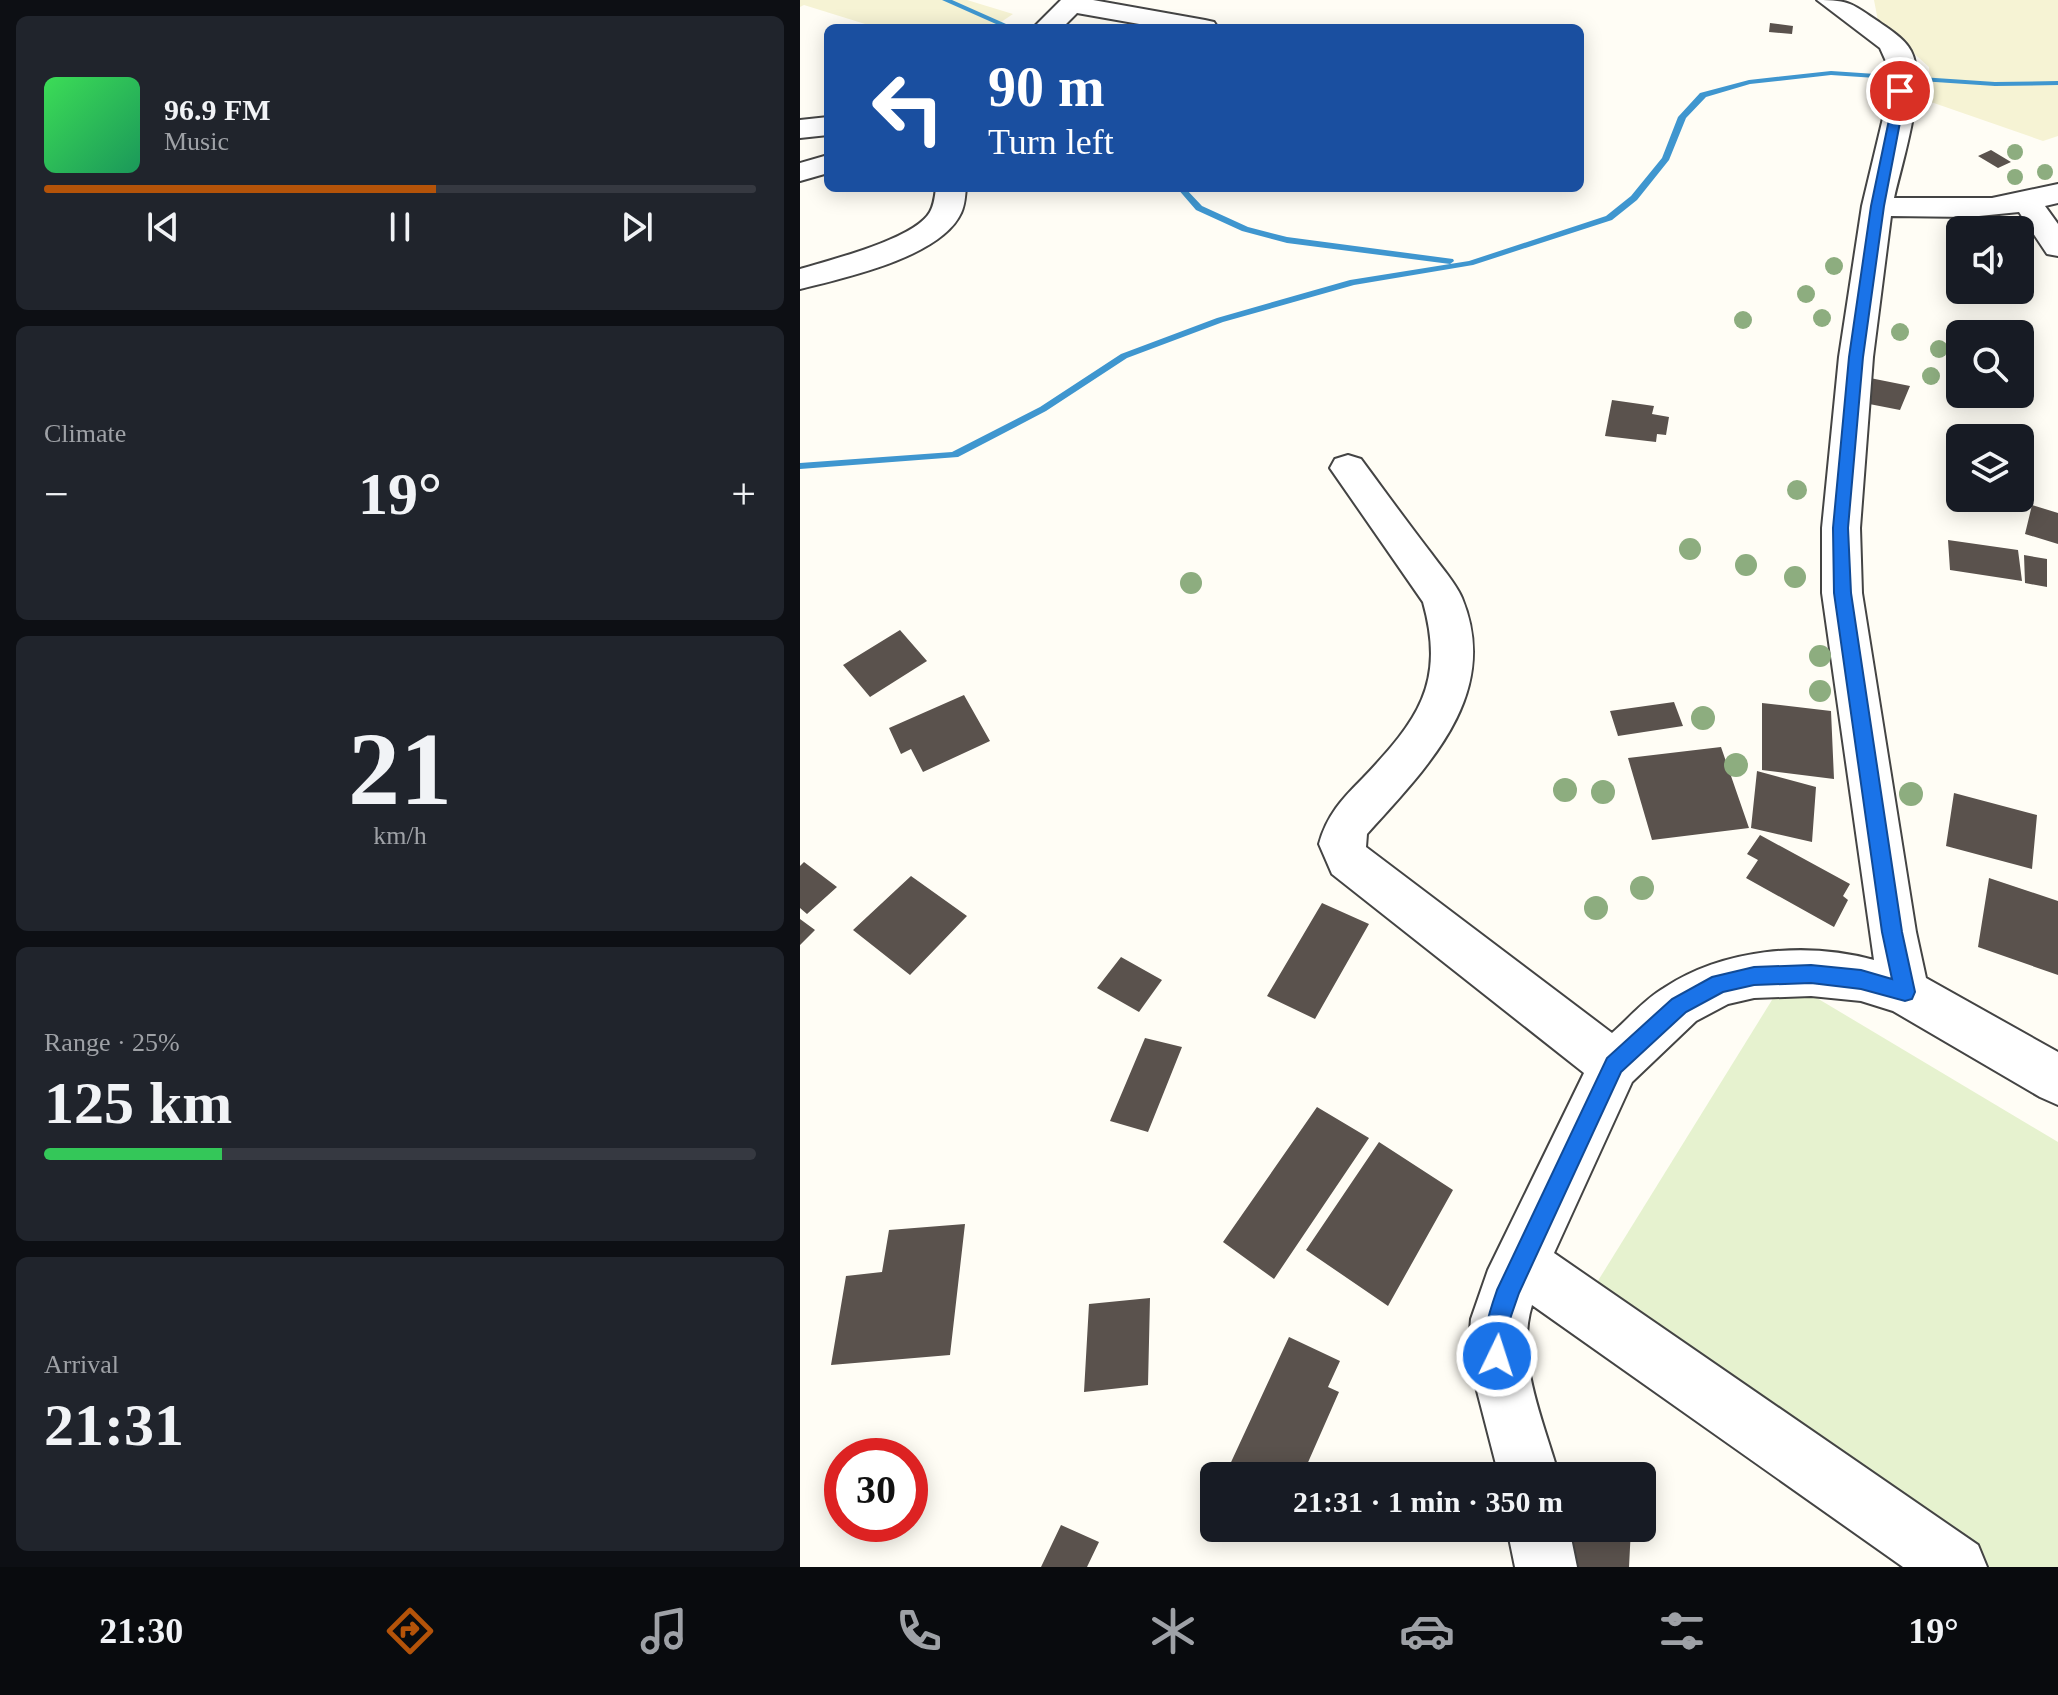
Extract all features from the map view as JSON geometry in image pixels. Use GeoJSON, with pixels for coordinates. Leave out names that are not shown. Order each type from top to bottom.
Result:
{"type":"FeatureCollection","features":[{"type":"Feature","properties":{"kind":"street"},"geometry":{"type":"LineString","coordinates":[[1830,0],[1889,42],[1898,52],[1903,68],[1898,114],[1877,206],[1849,429],[1841,528],[1842,593],[1892,932],[1905,992]]}},
{"type":"Feature","properties":{"kind":"street"},"geometry":{"type":"LineString","coordinates":[[1050,24],[1073,2],[1185,24]]}},
{"type":"Feature","properties":{"kind":"street"},"geometry":{"type":"LineString","coordinates":[[800,129],[824,126]]}},
{"type":"Feature","properties":{"kind":"street"},"geometry":{"type":"LineString","coordinates":[[800,172],[824,165]]}},
{"type":"Feature","properties":{"kind":"street"},"geometry":{"type":"LineString","coordinates":[[800,279],[887,252],[915,239],[945,214],[950,192]]}},
{"type":"Feature","properties":{"kind":"street"},"geometry":{"type":"LineString","coordinates":[[1877,206],[1938,209],[2028,203],[2058,193]]}},
{"type":"Feature","properties":{"kind":"street"},"geometry":{"type":"LineString","coordinates":[[2028,203],[2058,247]]}},
{"type":"Feature","properties":{"kind":"street"},"geometry":{"type":"LineString","coordinates":[[1348,468],[1442,598],[1450,626],[1452,663],[1440,712],[1419,747],[1347,825],[1342,844],[1348,860],[1614,1065]]}},
{"type":"Feature","properties":{"kind":"street"},"geometry":{"type":"LineString","coordinates":[[1525,1462],[1497,1356],[1499,1319],[1521,1264],[1614,1065],[1679,1005],[1719,983],[1754,976],[1811,974],[1861,979],[1905,992],[2058,1080]]}},
{"type":"Feature","properties":{"kind":"street"},"geometry":{"type":"LineString","coordinates":[[1521,1264],[1956,1567]]}},
{"type":"Feature","properties":{"kind":"street"},"geometry":{"type":"LineString","coordinates":[[1541,1542],[1546,1567]]}},
{"type":"Feature","properties":{"kind":"shaded area"},"geometry":{"type":"Polygon","coordinates":[[[800,0],[967,0],[1013,14],[998,24],[865,24],[804,5],[800,7],[800,0]]]}},
{"type":"Feature","properties":{"kind":"shaded area"},"geometry":{"type":"Polygon","coordinates":[[[1874,0],[2058,0],[2058,136],[2043,141],[1931,102],[1929,67],[1878,21],[1874,0]]]}},
{"type":"Feature","properties":{"kind":"green space"},"geometry":{"type":"Polygon","coordinates":[[[1785,979],[2058,1142],[2058,1567],[1986,1567],[1596,1284],[1785,979]]]}},
{"type":"Feature","properties":{"kind":"building"},"geometry":{"type":"Polygon","coordinates":[[[1770,23],[1793,26],[1792,34],[1769,32],[1770,23]]]}},
{"type":"Feature","properties":{"kind":"building"},"geometry":{"type":"Polygon","coordinates":[[[1991,150],[2011,162],[1998,168],[1978,156],[1991,150]]]}},
{"type":"Feature","properties":{"kind":"building"},"geometry":{"type":"Polygon","coordinates":[[[1870,378],[1910,386],[1900,410],[1859,402],[1870,378]]]}},
{"type":"Feature","properties":{"kind":"building"},"geometry":{"type":"Polygon","coordinates":[[[1612,400],[1654,406],[1652,414],[1669,417],[1666,435],[1657,434],[1656,442],[1605,436],[1612,400]]]}},
{"type":"Feature","properties":{"kind":"building"},"geometry":{"type":"Polygon","coordinates":[[[2034,506],[2058,513],[2058,544],[2025,534],[2034,506]]]}},
{"type":"Feature","properties":{"kind":"building"},"geometry":{"type":"Polygon","coordinates":[[[1948,540],[2018,550],[2022,581],[1950,570],[1948,540]]]}},
{"type":"Feature","properties":{"kind":"building"},"geometry":{"type":"Polygon","coordinates":[[[2024,555],[2047,559],[2047,587],[2025,583],[2024,555]]]}},
{"type":"Feature","properties":{"kind":"building"},"geometry":{"type":"Polygon","coordinates":[[[900,630],[927,661],[870,697],[843,665],[900,630]]]}},
{"type":"Feature","properties":{"kind":"building"},"geometry":{"type":"Polygon","coordinates":[[[964,695],[990,741],[923,772],[911,749],[901,754],[889,728],[964,695]]]}},
{"type":"Feature","properties":{"kind":"building"},"geometry":{"type":"Polygon","coordinates":[[[1674,702],[1683,726],[1618,736],[1610,711],[1674,702]]]}},
{"type":"Feature","properties":{"kind":"building"},"geometry":{"type":"Polygon","coordinates":[[[1762,703],[1831,711],[1834,779],[1762,770],[1762,703]]]}},
{"type":"Feature","properties":{"kind":"building"},"geometry":{"type":"Polygon","coordinates":[[[1721,747],[1749,828],[1652,840],[1628,758],[1721,747]]]}},
{"type":"Feature","properties":{"kind":"building"},"geometry":{"type":"Polygon","coordinates":[[[1757,771],[1816,787],[1812,842],[1751,828],[1757,771]]]}},
{"type":"Feature","properties":{"kind":"building"},"geometry":{"type":"Polygon","coordinates":[[[1954,793],[2037,815],[2032,869],[1946,846],[1954,793]]]}},
{"type":"Feature","properties":{"kind":"building"},"geometry":{"type":"Polygon","coordinates":[[[1760,835],[1850,884],[1843,896],[1848,900],[1834,927],[1746,878],[1758,860],[1747,854],[1760,835]]]}},
{"type":"Feature","properties":{"kind":"building"},"geometry":{"type":"Polygon","coordinates":[[[804,862],[837,887],[807,914],[800,908],[800,866],[804,862]]]}},
{"type":"Feature","properties":{"kind":"building"},"geometry":{"type":"Polygon","coordinates":[[[911,876],[967,916],[910,975],[853,930],[911,876]]]}},
{"type":"Feature","properties":{"kind":"building"},"geometry":{"type":"Polygon","coordinates":[[[1989,878],[2058,901],[2058,975],[1978,947],[1989,878]]]}},
{"type":"Feature","properties":{"kind":"building"},"geometry":{"type":"Polygon","coordinates":[[[1322,903],[1369,924],[1315,1019],[1267,996],[1322,903]]]}},
{"type":"Feature","properties":{"kind":"building"},"geometry":{"type":"Polygon","coordinates":[[[800,919],[815,930],[800,945],[800,919]]]}},
{"type":"Feature","properties":{"kind":"building"},"geometry":{"type":"Polygon","coordinates":[[[1121,957],[1162,980],[1139,1012],[1097,988],[1121,957]]]}},
{"type":"Feature","properties":{"kind":"building"},"geometry":{"type":"Polygon","coordinates":[[[1145,1038],[1182,1047],[1148,1132],[1110,1121],[1145,1038]]]}},
{"type":"Feature","properties":{"kind":"building"},"geometry":{"type":"Polygon","coordinates":[[[1317,1107],[1369,1138],[1274,1279],[1223,1242],[1317,1107]]]}},
{"type":"Feature","properties":{"kind":"building"},"geometry":{"type":"Polygon","coordinates":[[[1379,1142],[1453,1190],[1388,1306],[1306,1250],[1379,1142]]]}},
{"type":"Feature","properties":{"kind":"building"},"geometry":{"type":"Polygon","coordinates":[[[965,1224],[950,1355],[831,1365],[846,1276],[882,1272],[889,1230],[965,1224]]]}},
{"type":"Feature","properties":{"kind":"building"},"geometry":{"type":"Polygon","coordinates":[[[1150,1298],[1148,1385],[1084,1392],[1089,1304],[1150,1298]]]}},
{"type":"Feature","properties":{"kind":"building"},"geometry":{"type":"Polygon","coordinates":[[[1289,1337],[1340,1361],[1328,1387],[1339,1392],[1308,1462],[1231,1462],[1289,1337]]]}},
{"type":"Feature","properties":{"kind":"building"},"geometry":{"type":"Polygon","coordinates":[[[1061,1525],[1099,1542],[1087,1567],[1041,1567],[1061,1525]]]}},
{"type":"Feature","properties":{"kind":"building"},"geometry":{"type":"Polygon","coordinates":[[[1562,1542],[1630,1542],[1629,1567],[1559,1567],[1562,1542]]]}},
{"type":"Feature","properties":{"kind":"waterway"},"geometry":{"type":"LineString","coordinates":[[946,0],[1002,24]]}},
{"type":"Feature","properties":{"kind":"waterway"},"geometry":{"type":"LineString","coordinates":[[800,466],[954,455],[1043,409],[1124,356],[1220,320],[1353,282],[1470,263],[1609,218],[1634,198],[1666,158],[1682,117],[1703,95],[1749,82],[1831,73],[1995,84],[2058,83]]}},
{"type":"Feature","properties":{"kind":"waterway"},"geometry":{"type":"LineString","coordinates":[[1185,192],[1199,208],[1245,229],[1287,240],[1450,261]]}},
{"type":"Feature","properties":{"kind":"route"},"geometry":{"type":"LineString","coordinates":[[1497,1356],[1499,1319],[1508,1290],[1614,1065],[1679,1005],[1719,983],[1754,976],[1811,974],[1861,979],[1905,992],[1892,932],[1842,593],[1841,528],[1856,357],[1877,206],[1898,114],[1900,91]]}}]}
